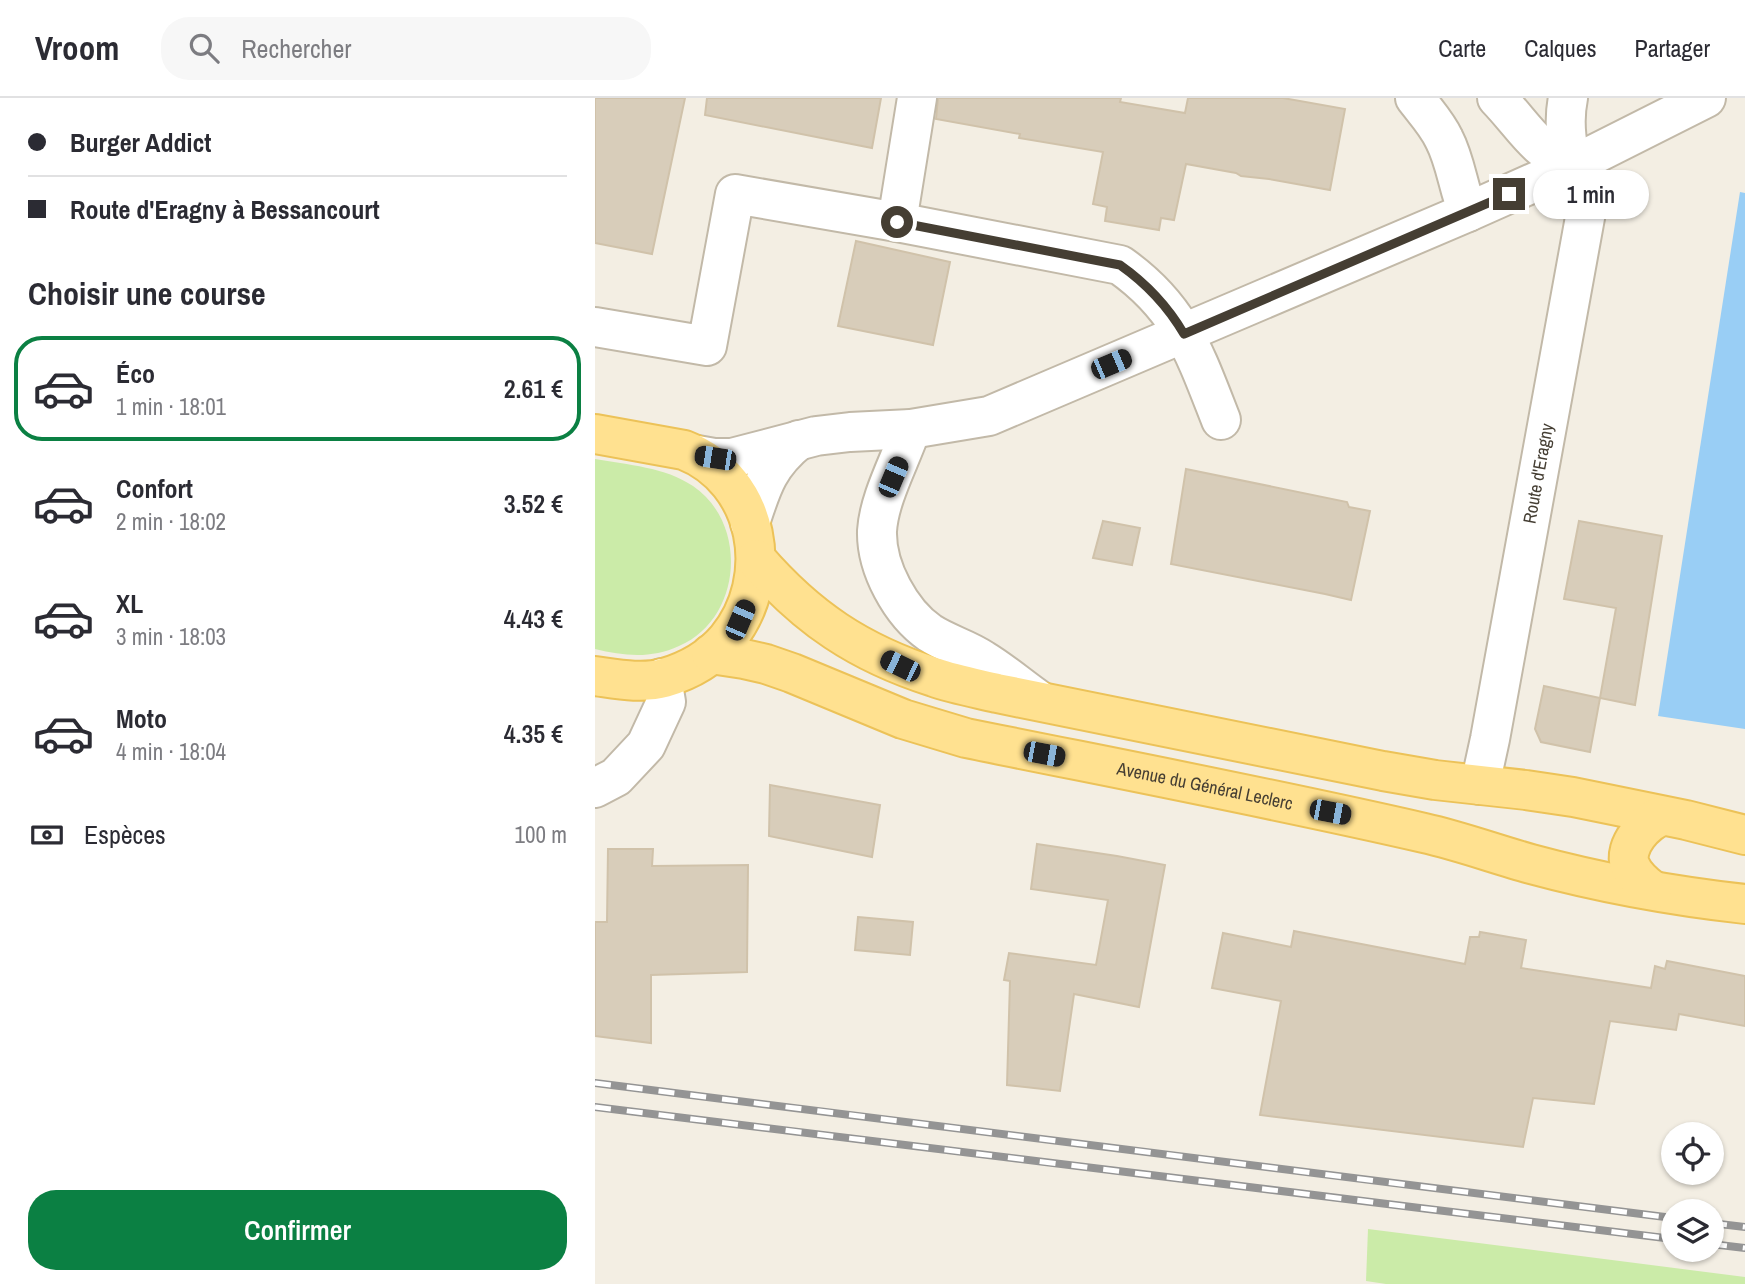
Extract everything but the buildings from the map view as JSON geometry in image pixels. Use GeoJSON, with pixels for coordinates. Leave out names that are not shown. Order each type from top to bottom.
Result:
{"type":"FeatureCollection","features":[{"type":"Feature","properties":{"kind":"main road"},"geometry":{"type":"LineString","coordinates":[[595,434],[684,450],[714,467],[740,497],[753,541],[778,584],[829,628],[900,666],[937,678],[1040,701],[1383,771],[1434,780],[1538,791],[1745,835]]}},
{"type":"Feature","properties":{"kind":"main road"},"geometry":{"type":"LineString","coordinates":[[595,676],[631,680],[662,678],[690,668],[711,654],[727,639],[740,620],[753,587],[753,541]]}},
{"type":"Feature","properties":{"kind":"main road","name":"Avenue du Général Leclerc"},"geometry":{"type":"LineString","coordinates":[[711,654],[744,659],[792,673],[903,719],[966,738],[1368,820],[1594,879],[1700,899],[1745,904]]}},
{"type":"Feature","properties":{"kind":"main road"},"geometry":{"type":"LineString","coordinates":[[1623,807],[1628,812],[1635,830],[1629,860],[1631,867],[1644,884],[1653,890]]}},
{"type":"Feature","properties":{"kind":"main road"},"geometry":{"type":"LineString","coordinates":[[1594,879],[1622,867],[1640,831],[1654,818],[1662,816]]}},
{"type":"Feature","properties":{"kind":"street"},"geometry":{"type":"LineString","coordinates":[[897,222],[917,98]]}},
{"type":"Feature","properties":{"kind":"street"},"geometry":{"type":"LineString","coordinates":[[1415,98],[1443,137],[1453,160],[1468,212]]}},
{"type":"Feature","properties":{"kind":"street"},"geometry":{"type":"LineString","coordinates":[[1497,98],[1540,147],[1570,166]]}},
{"type":"Feature","properties":{"kind":"street","name":"Route d'Eragny"},"geometry":{"type":"LineString","coordinates":[[1480,785],[1586,212],[1570,166],[1565,119],[1568,98]]}},
{"type":"Feature","properties":{"kind":"street"},"geometry":{"type":"LineString","coordinates":[[697,455],[732,458],[801,439],[850,432],[911,429],[989,416],[1468,212],[1570,166],[1706,98]]}},
{"type":"Feature","properties":{"kind":"street"},"geometry":{"type":"LineString","coordinates":[[595,327],[707,346],[735,194],[1120,265],[1141,279],[1173,314],[1199,362],[1221,420]]}},
{"type":"Feature","properties":{"kind":"street"},"geometry":{"type":"LineString","coordinates":[[911,429],[883,501],[877,532],[890,584],[914,620],[932,634],[985,661],[1040,701]]}},
{"type":"Feature","properties":{"kind":"street"},"geometry":{"type":"LineString","coordinates":[[753,541],[761,488],[784,452],[801,439]]}},
{"type":"Feature","properties":{"kind":"street"},"geometry":{"type":"LineString","coordinates":[[595,788],[616,777],[646,745],[666,702],[662,678]]}},
{"type":"Feature","properties":{"kind":"green space"},"geometry":{"type":"Polygon","coordinates":[[[595,459],[646,468],[682,480],[693,486],[711,503],[723,523],[730,546],[731,570],[726,594],[716,615],[700,633],[679,646],[648,655],[595,649],[595,459]]]}},
{"type":"Feature","properties":{"kind":"green space"},"geometry":{"type":"Polygon","coordinates":[[[1368,1229],[1745,1277],[1745,1284],[1386,1284],[1366,1281],[1368,1229]]]}},
{"type":"Feature","properties":{"kind":"water"},"geometry":{"type":"Polygon","coordinates":[[[1740,192],[1745,193],[1745,729],[1658,716],[1740,192]]]}},
{"type":"Feature","properties":{"kind":"railway"},"geometry":{"type":"LineString","coordinates":[[595,1083],[1661,1216]]}},
{"type":"Feature","properties":{"kind":"railway"},"geometry":{"type":"LineString","coordinates":[[595,1107],[1661,1238]]}},
{"type":"Feature","properties":{"kind":"railway"},"geometry":{"type":"LineString","coordinates":[[1724,1225],[1745,1227]]}},
{"type":"Feature","properties":{"kind":"railway"},"geometry":{"type":"LineString","coordinates":[[1724,1246],[1745,1248]]}},
{"type":"Feature","properties":{"kind":"route"},"geometry":{"type":"LineString","coordinates":[[897,222],[1120,265],[1141,279],[1160,298],[1184,334],[1509,194]]}}]}
